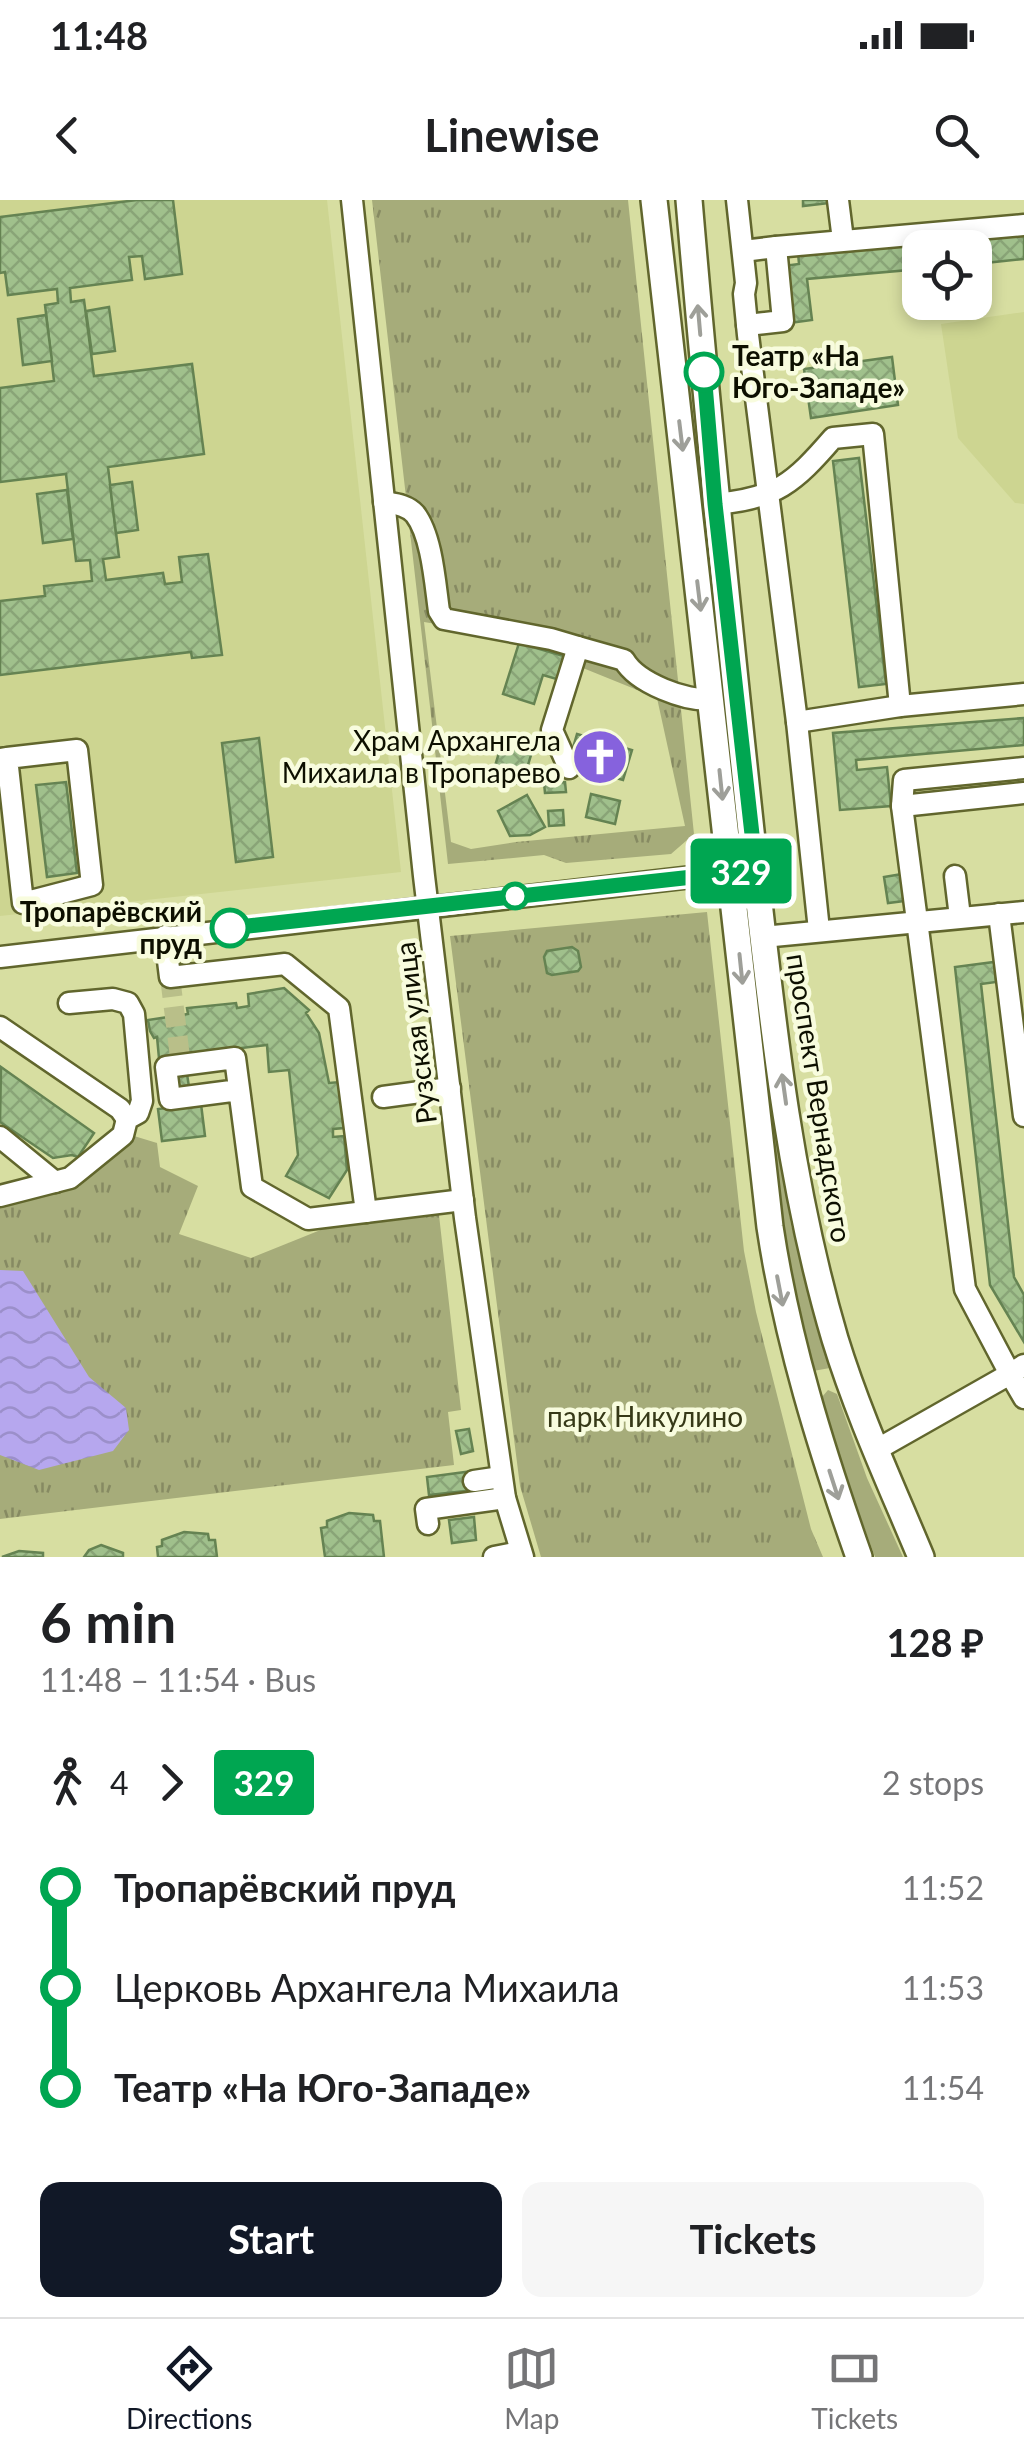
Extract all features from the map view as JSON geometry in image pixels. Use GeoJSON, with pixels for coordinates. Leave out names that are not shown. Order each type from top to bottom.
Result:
{"type":"FeatureCollection","features":[{"type":"Feature","properties":{"kind":"main road","name":"проспект Вернадского"},"geometry":{"type":"LineString","coordinates":[[654,200],[712,699],[743,871],[763,937],[796,1186],[832,1327],[876,1450],[921,1557]]}},
{"type":"Feature","properties":{"kind":"main road","name":"проспект Вернадского"},"geometry":{"type":"LineString","coordinates":[[689,200],[770,1227],[781,1297],[811,1412],[859,1557]]}},
{"type":"Feature","properties":{"kind":"main road"},"geometry":{"type":"LineString","coordinates":[[811,1412],[812,1396],[823,1379],[840,1378],[856,1396]]}},
{"type":"Feature","properties":{"kind":"street","name":"Рузская улица"},"geometry":{"type":"LineString","coordinates":[[352,200],[463,1200],[503,1488],[522,1554]]}},
{"type":"Feature","properties":{"kind":"street"},"geometry":{"type":"LineString","coordinates":[[737,200],[746,325],[797,722],[819,930]]}},
{"type":"Feature","properties":{"kind":"street"},"geometry":{"type":"LineString","coordinates":[[838,200],[843,240]]}},
{"type":"Feature","properties":{"kind":"street"},"geometry":{"type":"LineString","coordinates":[[743,250],[1024,225]]}},
{"type":"Feature","properties":{"kind":"street"},"geometry":{"type":"LineString","coordinates":[[746,325],[783,321],[776,247]]}},
{"type":"Feature","properties":{"kind":"street"},"geometry":{"type":"LineString","coordinates":[[715,504],[741,502],[798,478],[833,438],[873,434],[900,706]]}},
{"type":"Feature","properties":{"kind":"street"},"geometry":{"type":"LineString","coordinates":[[384,502],[404,506],[415,514],[429,550],[439,611],[444,620],[551,639],[624,660],[650,682],[695,701],[712,699]]}},
{"type":"Feature","properties":{"kind":"street"},"geometry":{"type":"LineString","coordinates":[[569,768],[552,730],[578,648]]}},
{"type":"Feature","properties":{"kind":"street"},"geometry":{"type":"LineString","coordinates":[[797,722],[900,706],[1024,694]]}},
{"type":"Feature","properties":{"kind":"street"},"geometry":{"type":"LineString","coordinates":[[77,750],[92,885],[23,902],[4,758],[77,750]]}},
{"type":"Feature","properties":{"kind":"street"},"geometry":{"type":"LineString","coordinates":[[1024,768],[904,780],[902,806],[964,1289],[1017,1369],[1024,1398]]}},
{"type":"Feature","properties":{"kind":"street"},"geometry":{"type":"LineString","coordinates":[[902,806],[1024,793]]}},
{"type":"Feature","properties":{"kind":"street"},"geometry":{"type":"LineString","coordinates":[[0,956],[743,871]]}},
{"type":"Feature","properties":{"kind":"street"},"geometry":{"type":"LineString","coordinates":[[955,876],[960,917]]}},
{"type":"Feature","properties":{"kind":"street"},"geometry":{"type":"LineString","coordinates":[[763,937],[1024,912]]}},
{"type":"Feature","properties":{"kind":"street"},"geometry":{"type":"LineString","coordinates":[[999,914],[1024,1116]]}},
{"type":"Feature","properties":{"kind":"street"},"geometry":{"type":"LineString","coordinates":[[165,936],[170,977],[285,964],[339,1008],[366,1212]]}},
{"type":"Feature","properties":{"kind":"street"},"geometry":{"type":"LineString","coordinates":[[0,1196],[70,1178],[122,1135],[127,1119],[138,1113],[142,1101],[134,1014],[128,1003],[112,999],[70,1003]]}},
{"type":"Feature","properties":{"kind":"street"},"geometry":{"type":"LineString","coordinates":[[0,1027],[120,1109],[127,1119]]}},
{"type":"Feature","properties":{"kind":"street"},"geometry":{"type":"LineString","coordinates":[[384,1097],[450,1088]]}},
{"type":"Feature","properties":{"kind":"street"},"geometry":{"type":"LineString","coordinates":[[240,1090],[252,1187],[308,1218],[463,1200]]}},
{"type":"Feature","properties":{"kind":"street"},"geometry":{"type":"LineString","coordinates":[[0,1137],[54,1182]]}},
{"type":"Feature","properties":{"kind":"street"},"geometry":{"type":"LineString","coordinates":[[876,1450],[1017,1369]]}},
{"type":"Feature","properties":{"kind":"street"},"geometry":{"type":"LineString","coordinates":[[474,1481],[503,1488]]}},
{"type":"Feature","properties":{"kind":"street"},"geometry":{"type":"LineString","coordinates":[[428,1524],[426,1509],[503,1488]]}},
{"type":"Feature","properties":{"kind":"street"},"geometry":{"type":"LineString","coordinates":[[494,1557],[522,1554]]}},
{"type":"Feature","properties":{"kind":"shaded area"},"geometry":{"type":"Polygon","coordinates":[[[0,200],[327,200],[401,872],[0,916],[0,200]]]}},
{"type":"Feature","properties":{"kind":"shaded area"},"geometry":{"type":"Polygon","coordinates":[[[1024,312],[1024,504],[1015,503],[958,438],[941,324],[992,320],[992,317],[1024,312]]]}},
{"type":"Feature","properties":{"kind":"green space"},"geometry":{"type":"Polygon","coordinates":[[[372,200],[628,200],[694,834],[671,854],[566,863],[544,855],[448,864],[372,200]],[[424,622],[451,842],[471,849],[685,826],[657,698],[573,664],[563,645],[424,622]]]}},
{"type":"Feature","properties":{"kind":"green space","name":"парк Никулино"},"geometry":{"type":"Polygon","coordinates":[[[707,912],[744,1251],[811,1529],[823,1557],[541,1557],[520,1486],[450,936],[707,912]]]}},
{"type":"Feature","properties":{"kind":"green space"},"geometry":{"type":"Polygon","coordinates":[[[766,1093],[772,1103],[791,1225],[830,1368],[813,1371],[781,1227],[766,1093]]]}},
{"type":"Feature","properties":{"kind":"green space"},"geometry":{"type":"Polygon","coordinates":[[[134,1136],[157,1143],[160,1167],[198,1186],[179,1234],[251,1258],[323,1229],[439,1215],[461,1410],[448,1412],[454,1465],[0,1519],[0,1207],[79,1187],[134,1136]]]}},
{"type":"Feature","properties":{"kind":"green space"},"geometry":{"type":"Polygon","coordinates":[[[828,1390],[837,1394],[867,1478],[903,1557],[875,1557],[822,1397],[828,1390]]]}},
{"type":"Feature","properties":{"kind":"water"},"geometry":{"type":"Polygon","coordinates":[[[0,1270],[23,1271],[89,1377],[126,1408],[129,1430],[113,1451],[39,1470],[0,1455],[0,1270]]]}},
{"type":"Feature","properties":{"kind":"building"},"geometry":{"type":"Polygon","coordinates":[[[137,200],[173,200],[182,274],[145,279],[142,256],[129,257],[132,280],[70,288],[71,302],[84,300],[94,376],[192,364],[204,454],[108,467],[119,557],[103,559],[106,580],[163,573],[165,584],[182,582],[179,557],[208,554],[222,655],[192,658],[191,652],[0,675],[0,601],[45,596],[44,586],[92,581],[90,560],[76,561],[66,474],[0,482],[0,388],[54,381],[45,305],[58,303],[57,289],[8,295],[5,272],[0,273],[0,217],[137,200]]]}},
{"type":"Feature","properties":{"kind":"building"},"geometry":{"type":"Polygon","coordinates":[[[803,200],[830,200],[830,203],[803,206],[803,200]]]}},
{"type":"Feature","properties":{"kind":"building"},"geometry":{"type":"Polygon","coordinates":[[[1024,232],[1024,259],[992,262],[992,235],[1024,232]]]}},
{"type":"Feature","properties":{"kind":"building"},"geometry":{"type":"Polygon","coordinates":[[[902,243],[902,271],[807,279],[812,320],[789,323],[783,266],[799,264],[798,253],[902,243]]]}},
{"type":"Feature","properties":{"kind":"building"},"geometry":{"type":"Polygon","coordinates":[[[109,307],[115,351],[92,354],[86,311],[109,307]]]}},
{"type":"Feature","properties":{"kind":"building"},"geometry":{"type":"Polygon","coordinates":[[[46,315],[52,361],[23,365],[18,319],[46,315]]]}},
{"type":"Feature","properties":{"kind":"building"},"geometry":{"type":"Polygon","coordinates":[[[892,357],[898,405],[811,418],[804,369],[892,357]]]}},
{"type":"Feature","properties":{"kind":"building"},"geometry":{"type":"Polygon","coordinates":[[[859,458],[886,684],[859,687],[833,461],[859,458]]]}},
{"type":"Feature","properties":{"kind":"building"},"geometry":{"type":"Polygon","coordinates":[[[132,482],[138,530],[116,533],[110,485],[132,482]]]}},
{"type":"Feature","properties":{"kind":"building"},"geometry":{"type":"Polygon","coordinates":[[[67,490],[73,539],[43,543],[37,494],[67,490]]]}},
{"type":"Feature","properties":{"kind":"building"},"geometry":{"type":"Polygon","coordinates":[[[519,643],[567,657],[560,680],[543,675],[534,704],[503,694],[519,643]]]}},
{"type":"Feature","properties":{"kind":"building"},"geometry":{"type":"Polygon","coordinates":[[[1024,718],[1024,745],[856,760],[857,770],[887,767],[891,806],[840,810],[833,733],[1024,718]]]}},
{"type":"Feature","properties":{"kind":"building","name":"Храм Архангела Михаила в Тропарево"},"geometry":{"type":"Polygon","coordinates":[[[577,734],[632,750],[623,780],[568,765],[577,734]]]}},
{"type":"Feature","properties":{"kind":"building"},"geometry":{"type":"Polygon","coordinates":[[[504,736],[534,745],[522,785],[492,776],[504,736]]]}},
{"type":"Feature","properties":{"kind":"building"},"geometry":{"type":"Polygon","coordinates":[[[259,738],[273,857],[236,862],[222,743],[259,738]]]}},
{"type":"Feature","properties":{"kind":"building"},"geometry":{"type":"Polygon","coordinates":[[[66,782],[77,873],[47,877],[36,785],[66,782]]]}},
{"type":"Feature","properties":{"kind":"building"},"geometry":{"type":"Polygon","coordinates":[[[565,782],[566,792],[545,793],[544,783],[565,782]]]}},
{"type":"Feature","properties":{"kind":"building"},"geometry":{"type":"Polygon","coordinates":[[[591,794],[620,801],[615,824],[586,817],[591,794]]]}},
{"type":"Feature","properties":{"kind":"building"},"geometry":{"type":"Polygon","coordinates":[[[527,795],[545,827],[530,835],[510,836],[498,811],[527,795]]]}},
{"type":"Feature","properties":{"kind":"building"},"geometry":{"type":"Polygon","coordinates":[[[563,810],[564,825],[549,826],[548,811],[563,810]]]}},
{"type":"Feature","properties":{"kind":"building"},"geometry":{"type":"Polygon","coordinates":[[[902,874],[905,901],[888,903],[884,877],[902,874]]]}},
{"type":"Feature","properties":{"kind":"building"},"geometry":{"type":"Polygon","coordinates":[[[572,947],[578,951],[578,971],[547,973],[547,951],[572,947]]]}},
{"type":"Feature","properties":{"kind":"building"},"geometry":{"type":"Polygon","coordinates":[[[994,962],[996,982],[981,984],[1014,1277],[1024,1295],[1024,1342],[990,1285],[955,967],[994,962]]]}},
{"type":"Feature","properties":{"kind":"building"},"geometry":{"type":"Polygon","coordinates":[[[284,988],[309,1010],[306,1013],[319,1033],[329,1083],[340,1082],[344,1128],[333,1129],[333,1137],[344,1136],[347,1170],[329,1198],[286,1176],[298,1155],[289,1070],[269,1072],[267,1045],[159,1058],[157,1037],[150,1031],[148,1020],[188,1014],[187,1008],[236,1003],[237,1008],[249,1006],[248,994],[284,988]]]}},
{"type":"Feature","properties":{"kind":"building"},"geometry":{"type":"Polygon","coordinates":[[[1,1067],[94,1133],[78,1157],[53,1158],[0,1122],[1,1067]]]}},
{"type":"Feature","properties":{"kind":"building"},"geometry":{"type":"Polygon","coordinates":[[[187,1074],[189,1087],[177,1089],[175,1076],[187,1074]]]}},
{"type":"Feature","properties":{"kind":"building"},"geometry":{"type":"Polygon","coordinates":[[[201,1104],[205,1136],[162,1141],[158,1109],[201,1104]]]}},
{"type":"Feature","properties":{"kind":"building"},"geometry":{"type":"Polygon","coordinates":[[[469,1429],[473,1451],[461,1454],[456,1431],[469,1429]]]}},
{"type":"Feature","properties":{"kind":"building"},"geometry":{"type":"Polygon","coordinates":[[[473,1471],[475,1490],[429,1495],[427,1477],[473,1471]]]}},
{"type":"Feature","properties":{"kind":"building"},"geometry":{"type":"Polygon","coordinates":[[[349,1513],[373,1515],[374,1521],[380,1521],[384,1557],[325,1557],[321,1528],[327,1527],[327,1521],[349,1513]]]}},
{"type":"Feature","properties":{"kind":"building"},"geometry":{"type":"Polygon","coordinates":[[[474,1517],[476,1540],[452,1543],[449,1520],[474,1517]]]}},
{"type":"Feature","properties":{"kind":"building"},"geometry":{"type":"Polygon","coordinates":[[[184,1532],[208,1534],[209,1540],[215,1540],[217,1557],[158,1557],[157,1547],[162,1546],[162,1540],[184,1532]]]}},
{"type":"Feature","properties":{"kind":"building"},"geometry":{"type":"Polygon","coordinates":[[[101,1545],[123,1553],[123,1557],[84,1557],[101,1545]]]}},
{"type":"Feature","properties":{"kind":"building"},"geometry":{"type":"Polygon","coordinates":[[[19,1551],[43,1553],[43,1557],[2,1557],[19,1551]]]}},
{"type":"Feature","properties":{"kind":"tunnel"},"geometry":{"type":"LineString","coordinates":[[170,977],[181,1065]]}},
{"type":"Feature","properties":{"kind":"bus line","name":"329"},"geometry":{"type":"LineString","coordinates":[[230,928],[756,870],[704,372]]}},
{"type":"Feature","properties":{"kind":"place","name":"Театр «На Юго-Западе»"},"geometry":{"type":"Point","coordinates":[704,372]}},
{"type":"Feature","properties":{"kind":"place","name":"Храм Архангела Михаила в Тропарево"},"geometry":{"type":"Point","coordinates":[600,757]}},
{"type":"Feature","properties":{"kind":"place","name":"Тропарёвский пруд"},"geometry":{"type":"Point","coordinates":[230,928]}}]}
